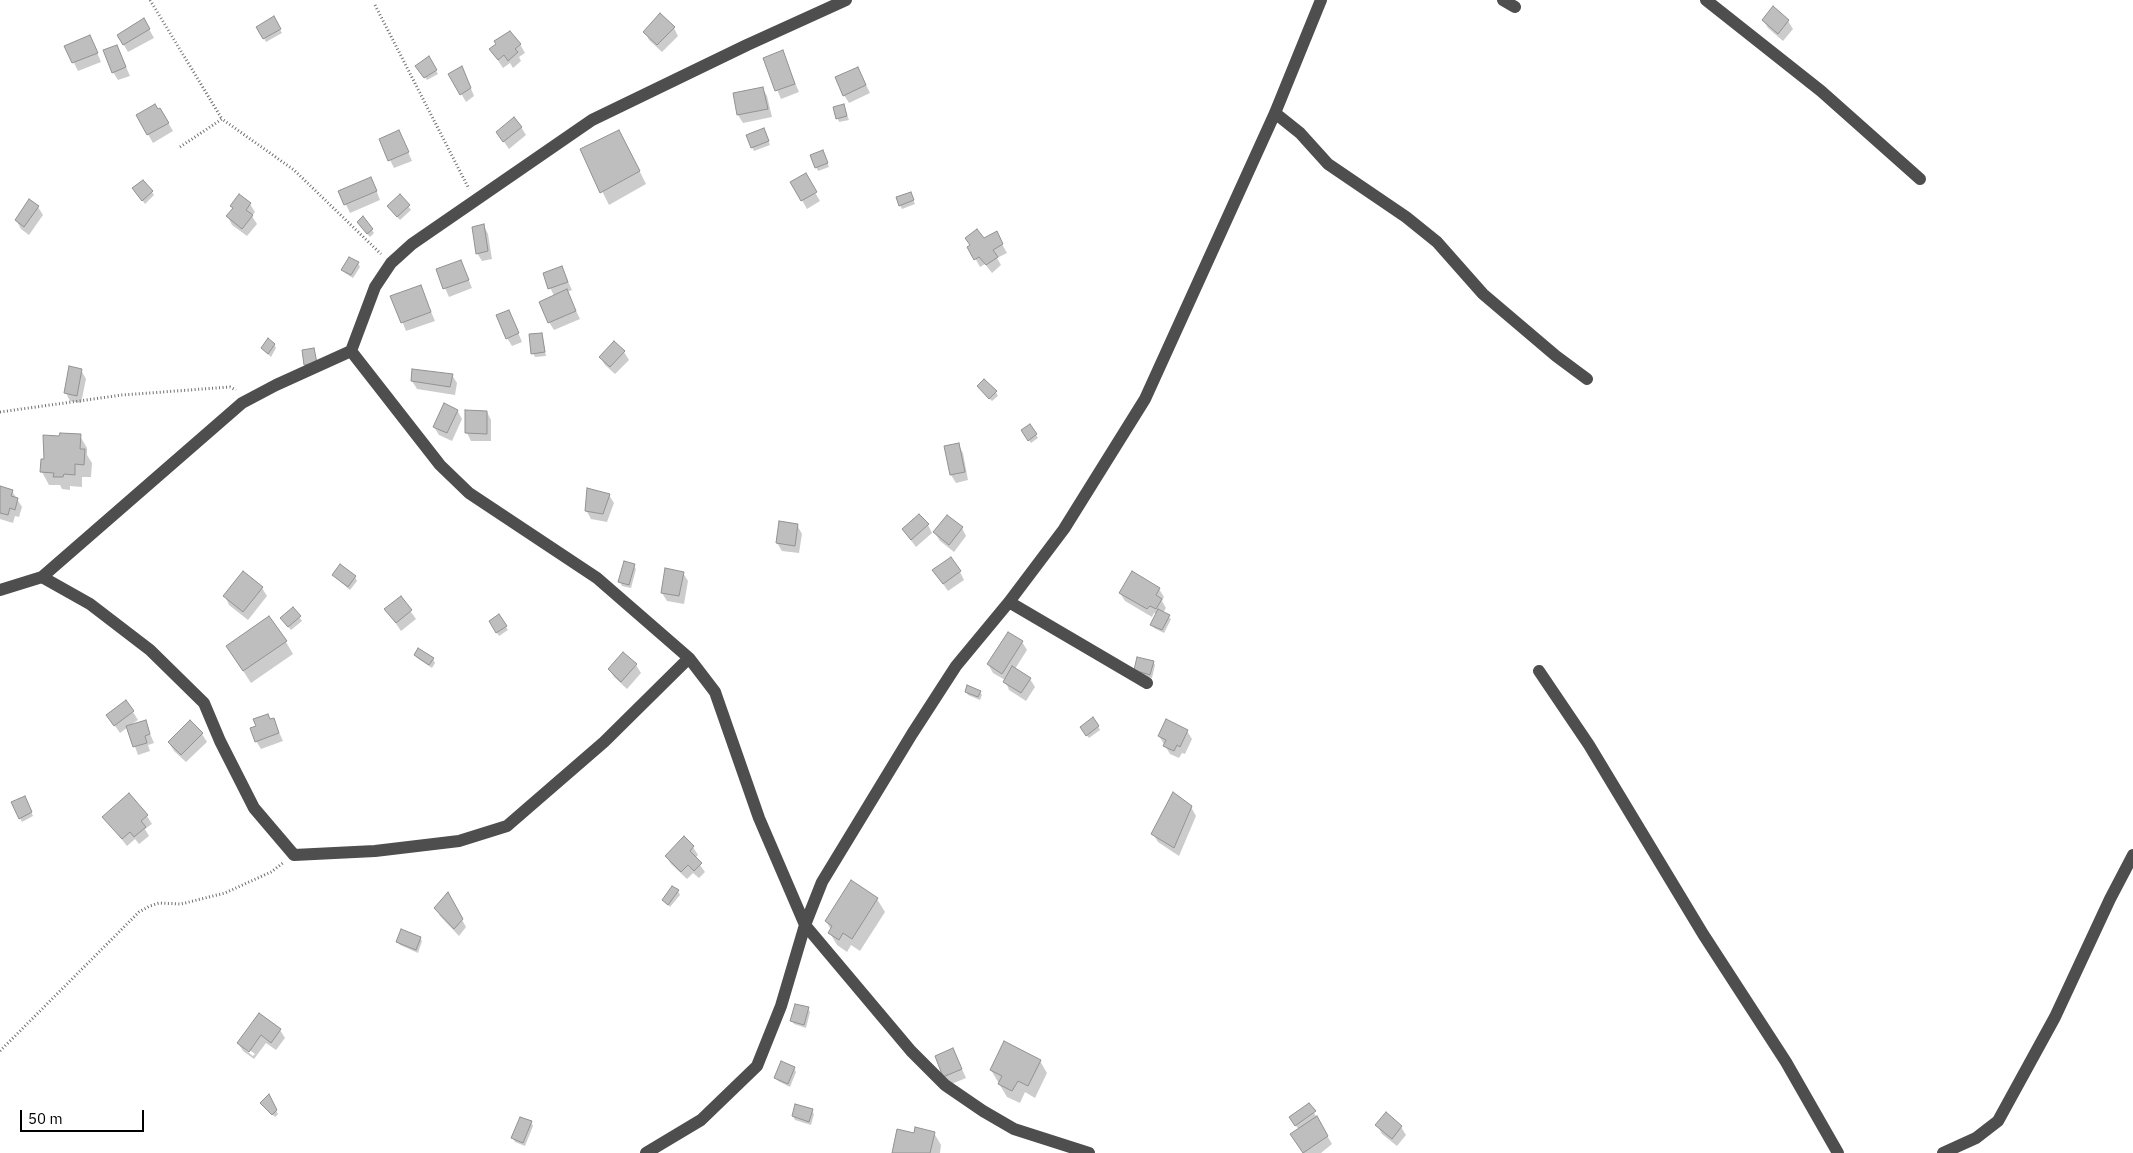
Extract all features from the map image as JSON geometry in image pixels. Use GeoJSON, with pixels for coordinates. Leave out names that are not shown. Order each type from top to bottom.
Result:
{"type":"FeatureCollection","features":[{"type":"Feature","properties":{"kind":"street"},"geometry":{"type":"LineString","coordinates":[[0,590],[42,577],[242,403],[276,385],[351,351],[376,287],[390,263],[412,244],[592,120],[747,45],[846,0]]}},
{"type":"Feature","properties":{"kind":"street"},"geometry":{"type":"LineString","coordinates":[[646,1153],[701,1120],[757,1066],[781,1006],[805,926],[822,882],[912,734],[956,666],[1009,602],[1064,529],[1145,399],[1275,113],[1321,0]]}},
{"type":"Feature","properties":{"kind":"street"},"geometry":{"type":"LineString","coordinates":[[1504,0],[1515,7]]}},
{"type":"Feature","properties":{"kind":"street"},"geometry":{"type":"LineString","coordinates":[[1706,0],[1821,91],[1920,179]]}},
{"type":"Feature","properties":{"kind":"street"},"geometry":{"type":"LineString","coordinates":[[1275,113],[1300,133],[1328,164],[1406,217],[1437,242],[1483,294],[1556,356],[1587,379]]}},
{"type":"Feature","properties":{"kind":"street"},"geometry":{"type":"LineString","coordinates":[[351,351],[440,465],[468,493],[597,578],[689,658],[715,692],[759,818],[805,926],[911,1051],[945,1085],[1014,1129],[1089,1153]]}},
{"type":"Feature","properties":{"kind":"street"},"geometry":{"type":"LineString","coordinates":[[42,577],[90,604],[150,650],[204,703],[220,741],[254,808],[294,855],[375,850],[459,841],[507,826],[604,742],[689,658]]}},
{"type":"Feature","properties":{"kind":"street"},"geometry":{"type":"LineString","coordinates":[[1009,602],[1147,683]]}},
{"type":"Feature","properties":{"kind":"street"},"geometry":{"type":"LineString","coordinates":[[1539,671],[1588,746],[1703,934],[1786,1062],[1838,1153]]}},
{"type":"Feature","properties":{"kind":"street"},"geometry":{"type":"LineString","coordinates":[[1943,1153],[1976,1138],[1998,1120],[2055,1017],[2110,899],[2133,855]]}},
{"type":"Feature","properties":{"kind":"path"},"geometry":{"type":"LineString","coordinates":[[150,0],[222,119],[294,170],[390,263]]}},
{"type":"Feature","properties":{"kind":"path"},"geometry":{"type":"LineString","coordinates":[[375,5],[475,201]]}},
{"type":"Feature","properties":{"kind":"path"},"geometry":{"type":"LineString","coordinates":[[180,147],[222,119]]}},
{"type":"Feature","properties":{"kind":"path"},"geometry":{"type":"LineString","coordinates":[[0,412],[122,395],[230,387],[252,398]]}},
{"type":"Feature","properties":{"kind":"path"},"geometry":{"type":"LineString","coordinates":[[0,1051],[139,912],[159,903],[181,904],[225,893],[271,872],[294,855]]}},
{"type":"Feature","properties":{"kind":"building"},"geometry":{"type":"Polygon","coordinates":[[[1773,6],[1789,20],[1778,34],[1762,20],[1773,6]]]}},
{"type":"Feature","properties":{"kind":"building"},"geometry":{"type":"Polygon","coordinates":[[[660,13],[675,27],[657,45],[643,32],[660,13]]]}},
{"type":"Feature","properties":{"kind":"building"},"geometry":{"type":"Polygon","coordinates":[[[274,16],[281,29],[263,39],[256,27],[274,16]]]}},
{"type":"Feature","properties":{"kind":"building"},"geometry":{"type":"Polygon","coordinates":[[[144,18],[150,29],[123,45],[117,35],[144,18]]]}},
{"type":"Feature","properties":{"kind":"building"},"geometry":{"type":"Polygon","coordinates":[[[510,31],[521,44],[515,49],[518,52],[508,61],[504,55],[498,60],[489,49],[496,44],[494,41],[510,31]]]}},
{"type":"Feature","properties":{"kind":"building"},"geometry":{"type":"Polygon","coordinates":[[[90,35],[98,53],[72,63],[64,46],[90,35]]]}},
{"type":"Feature","properties":{"kind":"building"},"geometry":{"type":"Polygon","coordinates":[[[117,45],[126,67],[112,73],[103,50],[117,45]]]}},
{"type":"Feature","properties":{"kind":"building"},"geometry":{"type":"Polygon","coordinates":[[[783,50],[795,84],[775,91],[763,58],[783,50]]]}},
{"type":"Feature","properties":{"kind":"building"},"geometry":{"type":"Polygon","coordinates":[[[429,56],[437,70],[424,78],[415,66],[429,56]]]}},
{"type":"Feature","properties":{"kind":"building"},"geometry":{"type":"Polygon","coordinates":[[[462,66],[471,88],[460,95],[448,74],[462,66]]]}},
{"type":"Feature","properties":{"kind":"building"},"geometry":{"type":"Polygon","coordinates":[[[858,67],[866,85],[843,96],[835,77],[858,67]]]}},
{"type":"Feature","properties":{"kind":"building"},"geometry":{"type":"Polygon","coordinates":[[[763,87],[768,109],[737,115],[733,93],[763,87]]]}},
{"type":"Feature","properties":{"kind":"building"},"geometry":{"type":"Polygon","coordinates":[[[155,104],[158,109],[160,108],[169,123],[147,135],[136,115],[155,104]]]}},
{"type":"Feature","properties":{"kind":"building"},"geometry":{"type":"Polygon","coordinates":[[[844,104],[847,116],[836,119],[833,107],[844,104]]]}},
{"type":"Feature","properties":{"kind":"building"},"geometry":{"type":"Polygon","coordinates":[[[514,117],[522,127],[503,142],[496,132],[514,117]]]}},
{"type":"Feature","properties":{"kind":"building"},"geometry":{"type":"Polygon","coordinates":[[[764,128],[769,141],[751,148],[746,135],[764,128]]]}},
{"type":"Feature","properties":{"kind":"building"},"geometry":{"type":"Polygon","coordinates":[[[399,130],[409,152],[388,161],[379,139],[399,130]]]}},
{"type":"Feature","properties":{"kind":"building"},"geometry":{"type":"Polygon","coordinates":[[[619,130],[640,171],[600,193],[580,149],[619,130]]]}},
{"type":"Feature","properties":{"kind":"building"},"geometry":{"type":"Polygon","coordinates":[[[823,150],[828,163],[815,168],[810,155],[823,150]]]}},
{"type":"Feature","properties":{"kind":"building"},"geometry":{"type":"Polygon","coordinates":[[[806,173],[817,192],[801,201],[790,182],[806,173]]]}},
{"type":"Feature","properties":{"kind":"building"},"geometry":{"type":"Polygon","coordinates":[[[371,177],[377,191],[344,205],[338,191],[371,177]]]}},
{"type":"Feature","properties":{"kind":"building"},"geometry":{"type":"Polygon","coordinates":[[[143,180],[153,191],[142,201],[132,188],[143,180]]]}},
{"type":"Feature","properties":{"kind":"building"},"geometry":{"type":"Polygon","coordinates":[[[911,192],[914,200],[899,206],[896,197],[911,192]]]}},
{"type":"Feature","properties":{"kind":"building"},"geometry":{"type":"Polygon","coordinates":[[[239,194],[251,203],[246,210],[253,215],[242,229],[226,216],[233,208],[230,206],[239,194]]]}},
{"type":"Feature","properties":{"kind":"building"},"geometry":{"type":"Polygon","coordinates":[[[400,194],[410,205],[397,217],[387,206],[400,194]]]}},
{"type":"Feature","properties":{"kind":"building"},"geometry":{"type":"Polygon","coordinates":[[[29,199],[39,206],[24,227],[15,220],[29,199]]]}},
{"type":"Feature","properties":{"kind":"building"},"geometry":{"type":"Polygon","coordinates":[[[363,216],[373,229],[367,234],[357,222],[363,216]]]}},
{"type":"Feature","properties":{"kind":"building"},"geometry":{"type":"Polygon","coordinates":[[[484,224],[488,251],[476,254],[472,227],[484,224]]]}},
{"type":"Feature","properties":{"kind":"building"},"geometry":{"type":"Polygon","coordinates":[[[977,229],[984,238],[997,231],[1003,244],[993,250],[998,257],[986,265],[979,257],[974,260],[967,247],[970,245],[965,238],[977,229]]]}},
{"type":"Feature","properties":{"kind":"building"},"geometry":{"type":"Polygon","coordinates":[[[349,257],[359,262],[351,275],[341,270],[349,257]]]}},
{"type":"Feature","properties":{"kind":"building"},"geometry":{"type":"Polygon","coordinates":[[[461,260],[469,280],[443,289],[436,269],[461,260]]]}},
{"type":"Feature","properties":{"kind":"building"},"geometry":{"type":"Polygon","coordinates":[[[562,266],[568,282],[548,289],[543,273],[562,266]]]}},
{"type":"Feature","properties":{"kind":"building"},"geometry":{"type":"Polygon","coordinates":[[[421,285],[431,312],[401,323],[390,296],[421,285]]]}},
{"type":"Feature","properties":{"kind":"building"},"geometry":{"type":"Polygon","coordinates":[[[567,289],[576,311],[548,323],[539,302],[567,289]]]}},
{"type":"Feature","properties":{"kind":"building"},"geometry":{"type":"Polygon","coordinates":[[[509,310],[519,333],[506,339],[496,315],[509,310]]]}},
{"type":"Feature","properties":{"kind":"building"},"geometry":{"type":"Polygon","coordinates":[[[542,333],[545,352],[531,354],[529,334],[542,333]]]}},
{"type":"Feature","properties":{"kind":"building"},"geometry":{"type":"Polygon","coordinates":[[[268,338],[275,344],[268,354],[261,348],[268,338]]]}},
{"type":"Feature","properties":{"kind":"building"},"geometry":{"type":"Polygon","coordinates":[[[614,341],[625,351],[610,367],[599,357],[614,341]]]}},
{"type":"Feature","properties":{"kind":"building"},"geometry":{"type":"Polygon","coordinates":[[[314,348],[317,363],[304,365],[302,350],[314,348]]]}},
{"type":"Feature","properties":{"kind":"building"},"geometry":{"type":"Polygon","coordinates":[[[69,366],[82,369],[77,396],[64,393],[69,366]]]}},
{"type":"Feature","properties":{"kind":"building"},"geometry":{"type":"Polygon","coordinates":[[[412,369],[453,374],[450,387],[411,381],[412,369]]]}},
{"type":"Feature","properties":{"kind":"building"},"geometry":{"type":"Polygon","coordinates":[[[984,379],[997,391],[989,399],[977,386],[984,379]]]}},
{"type":"Feature","properties":{"kind":"building"},"geometry":{"type":"Polygon","coordinates":[[[444,403],[458,410],[447,433],[433,427],[444,403]]]}},
{"type":"Feature","properties":{"kind":"building"},"geometry":{"type":"Polygon","coordinates":[[[465,410],[487,411],[487,434],[465,433],[465,410]]]}},
{"type":"Feature","properties":{"kind":"building"},"geometry":{"type":"Polygon","coordinates":[[[1030,424],[1037,434],[1028,441],[1021,430],[1030,424]]]}},
{"type":"Feature","properties":{"kind":"building"},"geometry":{"type":"Polygon","coordinates":[[[60,433],[81,434],[80,449],[85,449],[84,465],[75,464],[75,475],[64,474],[63,477],[53,477],[54,473],[40,472],[41,459],[44,459],[43,435],[59,436],[60,433]]]}},
{"type":"Feature","properties":{"kind":"building"},"geometry":{"type":"Polygon","coordinates":[[[959,443],[965,472],[950,475],[944,446],[959,443]]]}},
{"type":"Feature","properties":{"kind":"building"},"geometry":{"type":"Polygon","coordinates":[[[0,486],[13,490],[11,496],[18,498],[15,510],[10,508],[8,515],[0,513],[0,486]]]}},
{"type":"Feature","properties":{"kind":"building"},"geometry":{"type":"Polygon","coordinates":[[[587,488],[610,494],[603,514],[585,511],[587,488]]]}},
{"type":"Feature","properties":{"kind":"building"},"geometry":{"type":"Polygon","coordinates":[[[919,514],[929,524],[911,540],[902,529],[919,514]]]}},
{"type":"Feature","properties":{"kind":"building"},"geometry":{"type":"Polygon","coordinates":[[[947,515],[963,527],[949,545],[933,532],[947,515]]]}},
{"type":"Feature","properties":{"kind":"building"},"geometry":{"type":"Polygon","coordinates":[[[779,521],[798,524],[795,546],[776,543],[779,521]]]}},
{"type":"Feature","properties":{"kind":"building"},"geometry":{"type":"Polygon","coordinates":[[[951,557],[961,571],[943,584],[932,570],[951,557]]]}},
{"type":"Feature","properties":{"kind":"building"},"geometry":{"type":"Polygon","coordinates":[[[624,561],[635,564],[629,585],[618,582],[624,561]]]}},
{"type":"Feature","properties":{"kind":"building"},"geometry":{"type":"Polygon","coordinates":[[[340,564],[356,576],[348,587],[332,575],[340,564]]]}},
{"type":"Feature","properties":{"kind":"building"},"geometry":{"type":"Polygon","coordinates":[[[665,568],[684,572],[679,596],[661,593],[665,568]]]}},
{"type":"Feature","properties":{"kind":"building"},"geometry":{"type":"Polygon","coordinates":[[[243,571],[263,587],[243,612],[223,596],[243,571]]]}},
{"type":"Feature","properties":{"kind":"building"},"geometry":{"type":"Polygon","coordinates":[[[1132,571],[1160,588],[1156,595],[1162,599],[1156,609],[1150,606],[1147,609],[1119,593],[1132,571]]]}},
{"type":"Feature","properties":{"kind":"building"},"geometry":{"type":"Polygon","coordinates":[[[401,596],[412,610],[396,623],[384,609],[401,596]]]}},
{"type":"Feature","properties":{"kind":"building"},"geometry":{"type":"Polygon","coordinates":[[[293,607],[301,616],[288,627],[280,618],[293,607]]]}},
{"type":"Feature","properties":{"kind":"building"},"geometry":{"type":"Polygon","coordinates":[[[1158,609],[1170,615],[1162,630],[1150,625],[1158,609]]]}},
{"type":"Feature","properties":{"kind":"building"},"geometry":{"type":"Polygon","coordinates":[[[499,614],[507,626],[496,633],[489,621],[499,614]]]}},
{"type":"Feature","properties":{"kind":"building"},"geometry":{"type":"Polygon","coordinates":[[[269,616],[287,641],[243,671],[226,646],[269,616]]]}},
{"type":"Feature","properties":{"kind":"building"},"geometry":{"type":"Polygon","coordinates":[[[1008,632],[1023,641],[1002,674],[987,664],[1008,632]]]}},
{"type":"Feature","properties":{"kind":"building"},"geometry":{"type":"Polygon","coordinates":[[[418,648],[434,658],[429,665],[414,655],[418,648]]]}},
{"type":"Feature","properties":{"kind":"building"},"geometry":{"type":"Polygon","coordinates":[[[623,652],[637,664],[621,682],[608,669],[623,652]]]}},
{"type":"Feature","properties":{"kind":"building"},"geometry":{"type":"Polygon","coordinates":[[[1137,657],[1154,661],[1150,675],[1134,670],[1137,657]]]}},
{"type":"Feature","properties":{"kind":"building"},"geometry":{"type":"Polygon","coordinates":[[[1012,666],[1031,678],[1021,693],[1003,682],[1012,666]]]}},
{"type":"Feature","properties":{"kind":"building"},"geometry":{"type":"Polygon","coordinates":[[[967,685],[981,691],[978,697],[965,692],[967,685]]]}},
{"type":"Feature","properties":{"kind":"building"},"geometry":{"type":"Polygon","coordinates":[[[126,700],[134,711],[114,726],[106,715],[126,700]]]}},
{"type":"Feature","properties":{"kind":"building"},"geometry":{"type":"Polygon","coordinates":[[[268,714],[270,719],[274,718],[279,733],[255,742],[250,728],[256,726],[253,719],[268,714]]]}},
{"type":"Feature","properties":{"kind":"building"},"geometry":{"type":"Polygon","coordinates":[[[1093,717],[1099,726],[1086,736],[1080,727],[1093,717]]]}},
{"type":"Feature","properties":{"kind":"building"},"geometry":{"type":"Polygon","coordinates":[[[1166,719],[1188,730],[1180,747],[1177,745],[1174,751],[1163,746],[1166,740],[1158,736],[1166,719]]]}},
{"type":"Feature","properties":{"kind":"building"},"geometry":{"type":"Polygon","coordinates":[[[146,720],[150,734],[145,736],[147,743],[133,747],[126,726],[146,720]]]}},
{"type":"Feature","properties":{"kind":"building"},"geometry":{"type":"Polygon","coordinates":[[[190,720],[203,733],[181,755],[168,742],[190,720]]]}},
{"type":"Feature","properties":{"kind":"building"},"geometry":{"type":"Polygon","coordinates":[[[1173,792],[1192,806],[1174,848],[1151,834],[1173,792]]]}},
{"type":"Feature","properties":{"kind":"building"},"geometry":{"type":"Polygon","coordinates":[[[129,793],[148,815],[141,821],[146,827],[134,837],[130,832],[122,839],[102,817],[129,793]]]}},
{"type":"Feature","properties":{"kind":"building"},"geometry":{"type":"Polygon","coordinates":[[[25,796],[32,812],[19,819],[11,802],[25,796]]]}},
{"type":"Feature","properties":{"kind":"building"},"geometry":{"type":"Polygon","coordinates":[[[684,836],[694,846],[690,851],[702,863],[694,871],[688,865],[681,872],[665,856],[684,836]]]}},
{"type":"Feature","properties":{"kind":"building"},"geometry":{"type":"Polygon","coordinates":[[[851,880],[878,898],[852,939],[843,933],[839,940],[828,933],[832,926],[825,921],[851,880]]]}},
{"type":"Feature","properties":{"kind":"building"},"geometry":{"type":"Polygon","coordinates":[[[672,886],[679,890],[668,905],[662,900],[672,886]]]}},
{"type":"Feature","properties":{"kind":"building"},"geometry":{"type":"Polygon","coordinates":[[[448,892],[463,919],[454,929],[434,908],[448,892]]]}},
{"type":"Feature","properties":{"kind":"building"},"geometry":{"type":"Polygon","coordinates":[[[401,929],[421,937],[416,950],[396,942],[401,929]]]}},
{"type":"Feature","properties":{"kind":"building"},"geometry":{"type":"Polygon","coordinates":[[[795,1004],[809,1007],[804,1025],[790,1021],[795,1004]]]}},
{"type":"Feature","properties":{"kind":"building"},"geometry":{"type":"Polygon","coordinates":[[[259,1013],[281,1029],[271,1043],[261,1035],[249,1052],[237,1043],[259,1013]]]}},
{"type":"Feature","properties":{"kind":"building"},"geometry":{"type":"Polygon","coordinates":[[[1004,1041],[1041,1060],[1028,1086],[1018,1081],[1012,1091],[998,1084],[1002,1076],[990,1070],[1004,1041]]]}},
{"type":"Feature","properties":{"kind":"building"},"geometry":{"type":"Polygon","coordinates":[[[953,1048],[962,1069],[943,1077],[935,1056],[953,1048]]]}},
{"type":"Feature","properties":{"kind":"building"},"geometry":{"type":"Polygon","coordinates":[[[781,1061],[795,1067],[788,1084],[774,1078],[781,1061]]]}},
{"type":"Feature","properties":{"kind":"building"},"geometry":{"type":"Polygon","coordinates":[[[269,1094],[277,1110],[272,1115],[260,1103],[269,1094]]]}},
{"type":"Feature","properties":{"kind":"building"},"geometry":{"type":"Polygon","coordinates":[[[1309,1103],[1316,1111],[1295,1126],[1289,1117],[1309,1103]]]}},
{"type":"Feature","properties":{"kind":"building"},"geometry":{"type":"Polygon","coordinates":[[[795,1104],[813,1109],[809,1122],[792,1116],[795,1104]]]}},
{"type":"Feature","properties":{"kind":"building"},"geometry":{"type":"Polygon","coordinates":[[[1386,1112],[1402,1126],[1392,1139],[1375,1125],[1386,1112]]]}},
{"type":"Feature","properties":{"kind":"building"},"geometry":{"type":"Polygon","coordinates":[[[1317,1116],[1328,1136],[1303,1153],[1290,1134],[1317,1116]]]}},
{"type":"Feature","properties":{"kind":"building"},"geometry":{"type":"Polygon","coordinates":[[[520,1117],[532,1121],[523,1143],[511,1138],[520,1117]]]}},
{"type":"Feature","properties":{"kind":"building"},"geometry":{"type":"Polygon","coordinates":[[[915,1127],[935,1132],[930,1153],[892,1153],[897,1129],[914,1133],[915,1127]]]}}]}
